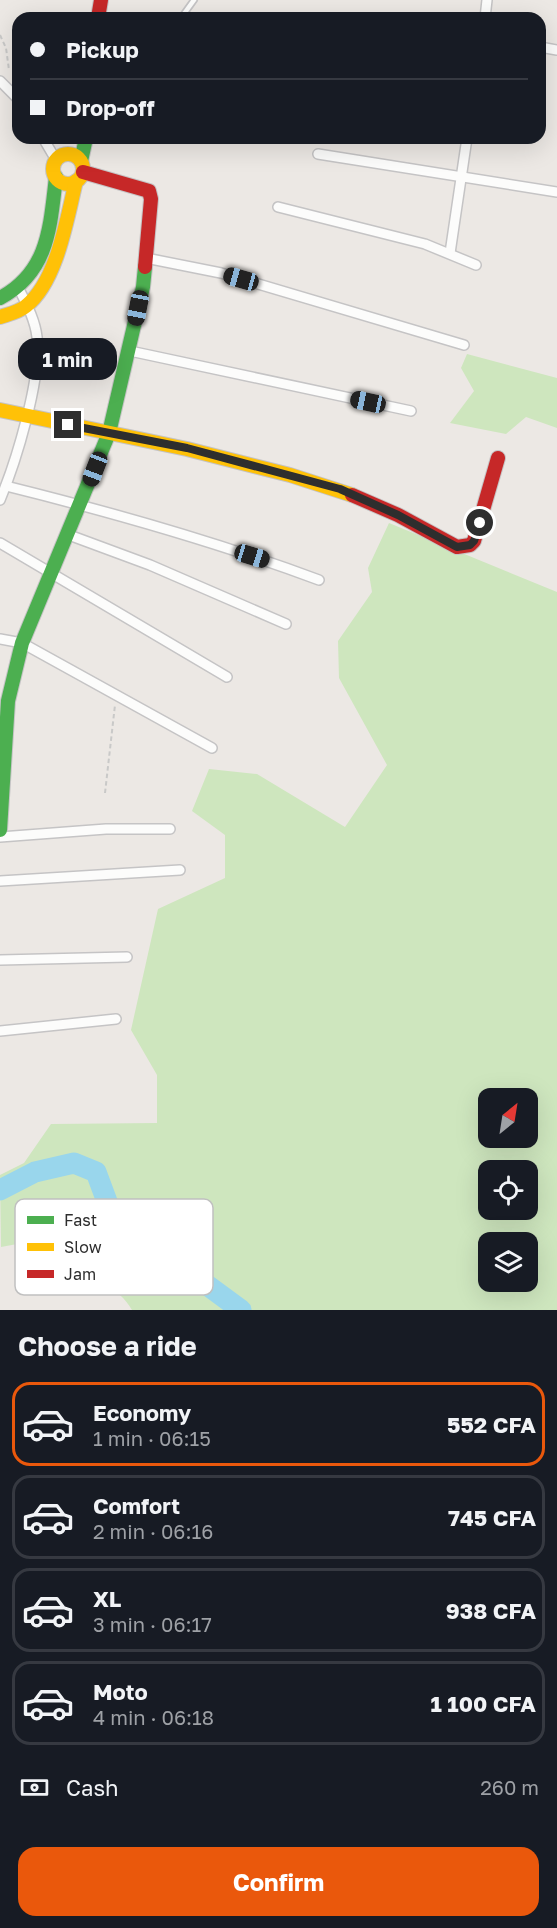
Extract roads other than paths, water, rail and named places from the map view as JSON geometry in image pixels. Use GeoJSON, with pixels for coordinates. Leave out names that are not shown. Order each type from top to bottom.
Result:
{"type":"FeatureCollection","features":[{"type":"Feature","properties":{"kind":"main road"},"geometry":{"type":"LineString","coordinates":[[0,298],[19,290],[33,276],[41,258],[56,177],[54,171],[65,144]]}},
{"type":"Feature","properties":{"kind":"main road"},"geometry":{"type":"LineString","coordinates":[[0,317],[27,305],[42,289],[53,266],[80,171],[85,144]]}},
{"type":"Feature","properties":{"kind":"main road"},"geometry":{"type":"LineString","coordinates":[[58,158],[72,154],[80,171]]}},
{"type":"Feature","properties":{"kind":"main road"},"geometry":{"type":"LineString","coordinates":[[56,177],[65,183],[80,171]]}},
{"type":"Feature","properties":{"kind":"main road"},"geometry":{"type":"LineString","coordinates":[[0,830],[4,702],[22,643],[69,535],[109,433],[130,351],[146,258],[151,198],[149,191],[142,187],[80,171]]}},
{"type":"Feature","properties":{"kind":"main road"},"geometry":{"type":"LineString","coordinates":[[0,410],[27,418],[187,448],[340,489],[398,515],[457,547],[470,545],[474,541],[498,458]]}},
{"type":"Feature","properties":{"kind":"street"},"geometry":{"type":"LineString","coordinates":[[0,81],[12,93]]}},
{"type":"Feature","properties":{"kind":"street"},"geometry":{"type":"LineString","coordinates":[[48,144],[58,158]]}},
{"type":"Feature","properties":{"kind":"street"},"geometry":{"type":"LineString","coordinates":[[450,253],[465,144]]}},
{"type":"Feature","properties":{"kind":"street"},"geometry":{"type":"LineString","coordinates":[[318,154],[557,192]]}},
{"type":"Feature","properties":{"kind":"street"},"geometry":{"type":"LineString","coordinates":[[278,207],[450,253],[476,265]]}},
{"type":"Feature","properties":{"kind":"street"},"geometry":{"type":"LineString","coordinates":[[146,258],[221,273],[465,345]]}},
{"type":"Feature","properties":{"kind":"street"},"geometry":{"type":"LineString","coordinates":[[0,500],[27,418],[39,349],[35,322],[19,290]]}},
{"type":"Feature","properties":{"kind":"street"},"geometry":{"type":"LineString","coordinates":[[130,351],[411,411]]}},
{"type":"Feature","properties":{"kind":"street"},"geometry":{"type":"LineString","coordinates":[[6,486],[81,505],[268,561],[319,580]]}},
{"type":"Feature","properties":{"kind":"street"},"geometry":{"type":"LineString","coordinates":[[69,535],[150,565],[286,624]]}},
{"type":"Feature","properties":{"kind":"street"},"geometry":{"type":"LineString","coordinates":[[0,543],[227,677]]}},
{"type":"Feature","properties":{"kind":"street"},"geometry":{"type":"LineString","coordinates":[[0,639],[22,643],[212,748]]}},
{"type":"Feature","properties":{"kind":"street"},"geometry":{"type":"LineString","coordinates":[[0,837],[106,829],[170,829]]}},
{"type":"Feature","properties":{"kind":"street"},"geometry":{"type":"LineString","coordinates":[[0,880],[180,870]]}},
{"type":"Feature","properties":{"kind":"street"},"geometry":{"type":"LineString","coordinates":[[0,960],[128,957]]}},
{"type":"Feature","properties":{"kind":"street"},"geometry":{"type":"LineString","coordinates":[[0,1030],[116,1019]]}},
{"type":"Feature","properties":{"kind":"lane"},"geometry":{"type":"LineString","coordinates":[[185,12],[194,0]]}},
{"type":"Feature","properties":{"kind":"waterway"},"geometry":{"type":"LineString","coordinates":[[0,1190],[35,1172],[74,1163],[96,1172],[106,1199]]}},
{"type":"Feature","properties":{"kind":"waterway"},"geometry":{"type":"LineString","coordinates":[[213,1289],[241,1310]]}}]}
